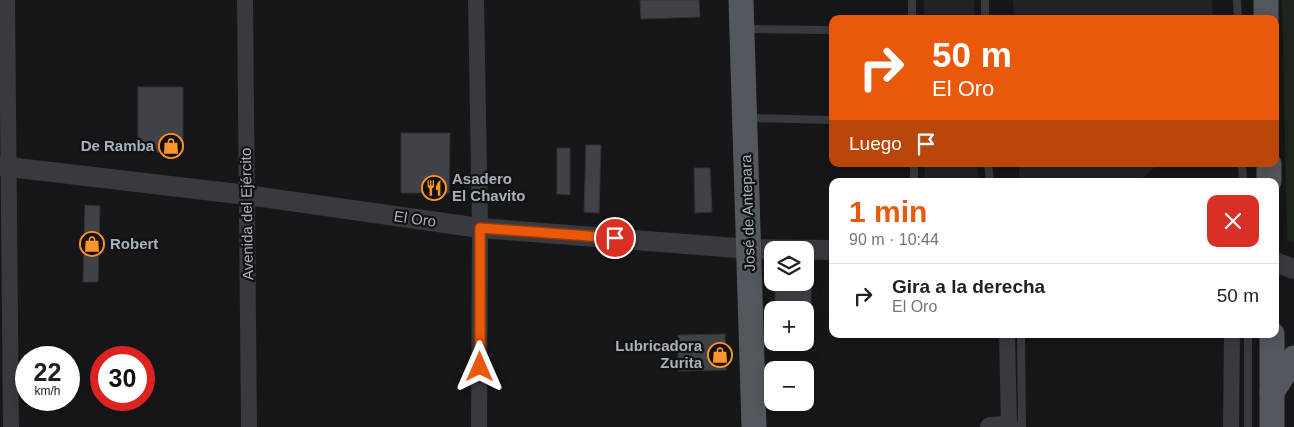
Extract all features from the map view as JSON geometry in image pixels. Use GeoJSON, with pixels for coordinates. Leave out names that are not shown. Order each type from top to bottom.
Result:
{"type":"FeatureCollection","features":[{"type":"Feature","properties":{"kind":"main road","name":"José de Antepara"},"geometry":{"type":"LineString","coordinates":[[741,0],[754,427]]}},
{"type":"Feature","properties":{"kind":"main road"},"geometry":{"type":"LineString","coordinates":[[1266,0],[1266,15]]}},
{"type":"Feature","properties":{"kind":"main road"},"geometry":{"type":"LineString","coordinates":[[1272,338],[1272,427]]}},
{"type":"Feature","properties":{"kind":"main road"},"geometry":{"type":"LineString","coordinates":[[1272,392],[1294,358]]}},
{"type":"Feature","properties":{"kind":"street"},"geometry":{"type":"LineString","coordinates":[[7,0],[4,167],[4,346],[11,427]]}},
{"type":"Feature","properties":{"kind":"street","name":"Avenida del Ejército"},"geometry":{"type":"LineString","coordinates":[[245,0],[250,427]]}},
{"type":"Feature","properties":{"kind":"street"},"geometry":{"type":"LineString","coordinates":[[476,0],[480,228],[479,427]]}},
{"type":"Feature","properties":{"kind":"street","name":"El Oro"},"geometry":{"type":"LineString","coordinates":[[4,167],[247,196],[480,228],[750,249],[829,250]]}},
{"type":"Feature","properties":{"kind":"street"},"geometry":{"type":"LineString","coordinates":[[1279,263],[1294,268]]}},
{"type":"Feature","properties":{"kind":"street"},"geometry":{"type":"LineString","coordinates":[[1007,338],[1007,427]]}},
{"type":"Feature","properties":{"kind":"street"},"geometry":{"type":"LineString","coordinates":[[1231,427],[1232,338]]}},
{"type":"Feature","properties":{"kind":"lane"},"geometry":{"type":"LineString","coordinates":[[912,0],[912,15]]}},
{"type":"Feature","properties":{"kind":"lane"},"geometry":{"type":"LineString","coordinates":[[984,15],[985,0]]}},
{"type":"Feature","properties":{"kind":"lane"},"geometry":{"type":"LineString","coordinates":[[1237,0],[1238,15]]}},
{"type":"Feature","properties":{"kind":"lane"},"geometry":{"type":"LineString","coordinates":[[742,28],[829,30]]}},
{"type":"Feature","properties":{"kind":"lane"},"geometry":{"type":"LineString","coordinates":[[745,118],[829,120]]}},
{"type":"Feature","properties":{"kind":"lane"},"geometry":{"type":"LineString","coordinates":[[1007,427],[1021,338]]}},
{"type":"Feature","properties":{"kind":"lane"},"geometry":{"type":"LineString","coordinates":[[1248,338],[1248,427]]}},
{"type":"Feature","properties":{"kind":"shaded area"},"geometry":{"type":"Polygon","coordinates":[[[924,0],[974,0],[975,15],[924,15],[924,0]]]}},
{"type":"Feature","properties":{"kind":"shaded area"},"geometry":{"type":"Polygon","coordinates":[[[1013,0],[1212,0],[1213,15],[1014,15],[1013,0]]]}},
{"type":"Feature","properties":{"kind":"shaded area"},"geometry":{"type":"Polygon","coordinates":[[[1282,0],[1294,0],[1294,243],[1287,240],[1282,0]]]}},
{"type":"Feature","properties":{"kind":"shaded area"},"geometry":{"type":"Polygon","coordinates":[[[925,167],[977,167],[978,178],[925,178],[925,167]]]}},
{"type":"Feature","properties":{"kind":"shaded area"},"geometry":{"type":"Polygon","coordinates":[[[1019,167],[1155,167],[1142,178],[1019,178],[1019,167]]]}},
{"type":"Feature","properties":{"kind":"building"},"geometry":{"type":"Polygon","coordinates":[[[640,0],[699,0],[700,17],[641,19],[640,0]]]}},
{"type":"Feature","properties":{"kind":"building"},"geometry":{"type":"Polygon","coordinates":[[[138,87],[183,87],[183,152],[138,152],[138,87]]]}},
{"type":"Feature","properties":{"kind":"building"},"geometry":{"type":"Polygon","coordinates":[[[401,133],[450,133],[449,193],[401,193],[401,133]]]}},
{"type":"Feature","properties":{"kind":"building"},"geometry":{"type":"Polygon","coordinates":[[[586,145],[601,145],[599,213],[584,212],[586,145]]]}},
{"type":"Feature","properties":{"kind":"building"},"geometry":{"type":"Polygon","coordinates":[[[557,148],[570,148],[570,195],[557,194],[557,148]]]}},
{"type":"Feature","properties":{"kind":"building"},"geometry":{"type":"Polygon","coordinates":[[[694,168],[710,168],[712,212],[695,213],[694,168]]]}},
{"type":"Feature","properties":{"kind":"building","name":"Robert"},"geometry":{"type":"Polygon","coordinates":[[[85,205],[100,206],[98,282],[83,282],[85,205]]]}},
{"type":"Feature","properties":{"kind":"building"},"geometry":{"type":"Polygon","coordinates":[[[775,291],[811,291],[811,301],[775,301],[775,291]]]}},
{"type":"Feature","properties":{"kind":"building"},"geometry":{"type":"Polygon","coordinates":[[[725,334],[726,370],[678,371],[678,335],[725,334]]]}},
{"type":"Feature","properties":{"kind":"place","name":"De Ramba"},"geometry":{"type":"Point","coordinates":[171,146]}},
{"type":"Feature","properties":{"kind":"place","name":"Asadero El Chavito"},"geometry":{"type":"Point","coordinates":[434,188]}},
{"type":"Feature","properties":{"kind":"place","name":"Robert"},"geometry":{"type":"Point","coordinates":[92,244]}},
{"type":"Feature","properties":{"kind":"place","name":"Lubricadora Zurita"},"geometry":{"type":"Point","coordinates":[720,355]}},
{"type":"Feature","properties":{"kind":"route"},"geometry":{"type":"LineString","coordinates":[[480,367],[480,228],[615,238]]}}]}
